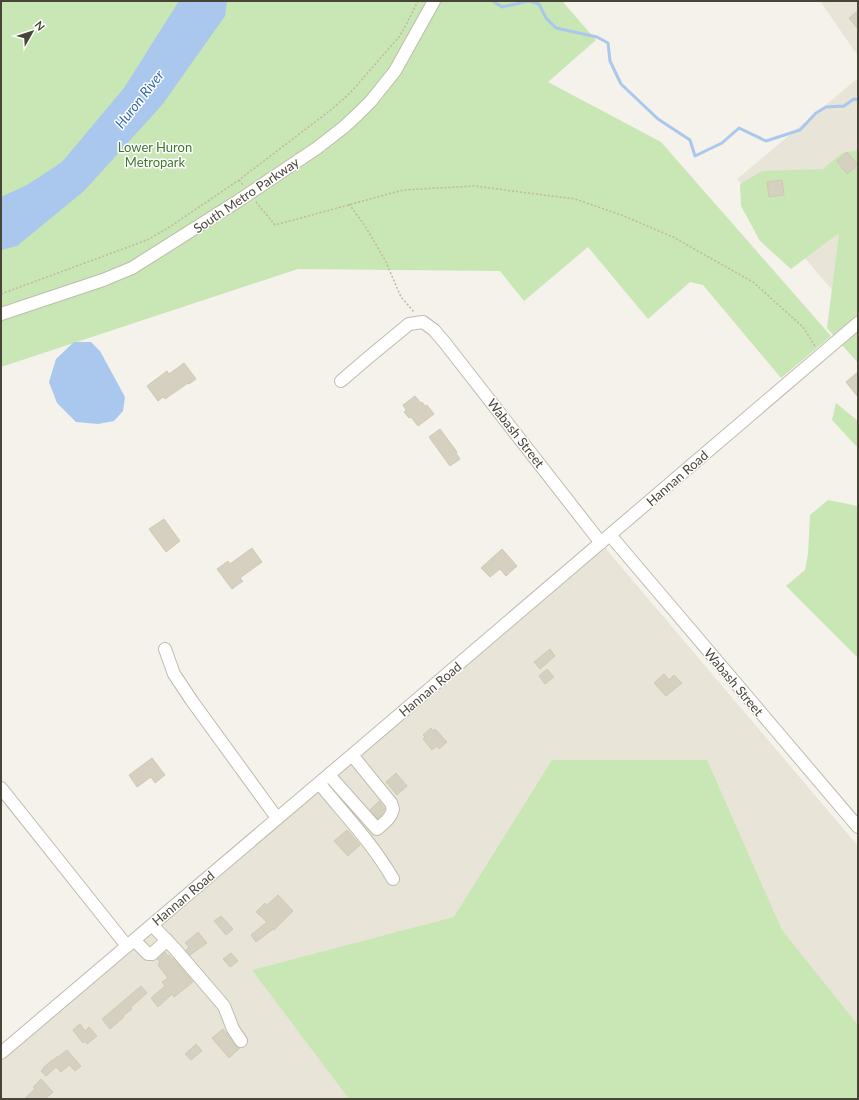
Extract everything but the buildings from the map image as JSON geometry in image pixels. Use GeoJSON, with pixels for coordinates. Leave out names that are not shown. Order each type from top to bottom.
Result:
{"type":"FeatureCollection","features":[{"type":"Feature","properties":{"kind":"street","name":"South Metro Parkway"},"geometry":{"type":"LineString","coordinates":[[1,314],[103,280],[132,268],[162,251],[317,148],[344,127],[371,101],[395,71],[434,1]]}},
{"type":"Feature","properties":{"kind":"street","name":"Wabash Street"},"geometry":{"type":"LineString","coordinates":[[423,322],[434,330],[445,343],[606,539],[856,820]]}},
{"type":"Feature","properties":{"kind":"street"},"geometry":{"type":"LineString","coordinates":[[341,382],[409,324],[423,322]]}},
{"type":"Feature","properties":{"kind":"street","name":"Hannan Road"},"geometry":{"type":"LineString","coordinates":[[1,1052],[352,756],[858,323]]}},
{"type":"Feature","properties":{"kind":"street"},"geometry":{"type":"LineString","coordinates":[[165,649],[174,674],[277,818]]}},
{"type":"Feature","properties":{"kind":"street"},"geometry":{"type":"LineString","coordinates":[[329,775],[377,830],[391,816],[393,809],[391,803],[352,756]]}},
{"type":"Feature","properties":{"kind":"street"},"geometry":{"type":"LineString","coordinates":[[319,783],[382,859],[393,879]]}},
{"type":"Feature","properties":{"kind":"street"},"geometry":{"type":"LineString","coordinates":[[1,788],[130,943],[148,954],[152,954],[167,940]]}},
{"type":"Feature","properties":{"kind":"street"},"geometry":{"type":"LineString","coordinates":[[152,925],[167,940],[224,1006],[233,1029],[241,1041]]}},
{"type":"Feature","properties":{"kind":"path"},"geometry":{"type":"LineString","coordinates":[[1,294],[147,240],[168,228],[239,180],[332,109],[350,93],[399,37],[418,1]]}},
{"type":"Feature","properties":{"kind":"path"},"geometry":{"type":"LineString","coordinates":[[239,180],[275,225],[403,190],[474,186],[575,199],[624,216],[672,237],[753,282],[803,327],[810,340],[822,354]]}},
{"type":"Feature","properties":{"kind":"path"},"geometry":{"type":"LineString","coordinates":[[349,204],[365,226],[385,260],[401,297],[423,322]]}},
{"type":"Feature","properties":{"kind":"shaded area"},"geometry":{"type":"Polygon","coordinates":[[[820,1],[858,1],[858,56],[820,1]]]}},
{"type":"Feature","properties":{"kind":"shaded area"},"geometry":{"type":"Polygon","coordinates":[[[858,78],[858,318],[857,319],[737,179],[858,78]]]}},
{"type":"Feature","properties":{"kind":"shaded area"},"geometry":{"type":"Polygon","coordinates":[[[601,543],[858,846],[858,1099],[1,1099],[1,1062],[601,543]]]}},
{"type":"Feature","properties":{"kind":"green space","name":"Lower Huron Metropark"},"geometry":{"type":"Polygon","coordinates":[[[1,1],[562,1],[596,40],[548,82],[661,142],[831,336],[781,378],[703,285],[690,282],[648,319],[588,247],[524,301],[500,271],[298,269],[1,367],[1,1]]]}},
{"type":"Feature","properties":{"kind":"green space"},"geometry":{"type":"Polygon","coordinates":[[[858,150],[858,363],[827,328],[839,233],[791,269],[760,241],[741,206],[740,184],[762,171],[823,169],[842,153],[858,150]]]}},
{"type":"Feature","properties":{"kind":"green space"},"geometry":{"type":"Polygon","coordinates":[[[836,403],[858,421],[858,448],[832,420],[836,403]]]}},
{"type":"Feature","properties":{"kind":"green space"},"geometry":{"type":"Polygon","coordinates":[[[828,500],[858,506],[858,658],[786,586],[805,570],[808,554],[810,515],[828,500]]]}},
{"type":"Feature","properties":{"kind":"green space"},"geometry":{"type":"Polygon","coordinates":[[[552,760],[707,760],[782,930],[858,1025],[858,1099],[349,1099],[252,970],[454,917],[552,760]]]}},
{"type":"Feature","properties":{"kind":"water","name":"Huron River"},"geometry":{"type":"Polygon","coordinates":[[[179,1],[227,1],[225,16],[162,105],[84,191],[17,246],[1,250],[1,197],[27,185],[62,162],[124,88],[179,1]]]}},
{"type":"Feature","properties":{"kind":"water"},"geometry":{"type":"Polygon","coordinates":[[[74,342],[91,342],[100,351],[125,397],[123,411],[114,421],[98,424],[76,422],[57,403],[49,382],[56,359],[74,342]]]}},
{"type":"Feature","properties":{"kind":"waterway"},"geometry":{"type":"LineString","coordinates":[[493,1],[502,7],[529,1],[539,4],[546,18],[556,28],[597,37],[608,43],[610,61],[621,84],[658,119],[690,140],[695,156],[722,143],[739,128],[766,141],[800,130],[816,113],[826,107],[844,106],[854,99],[858,100]]}}]}
